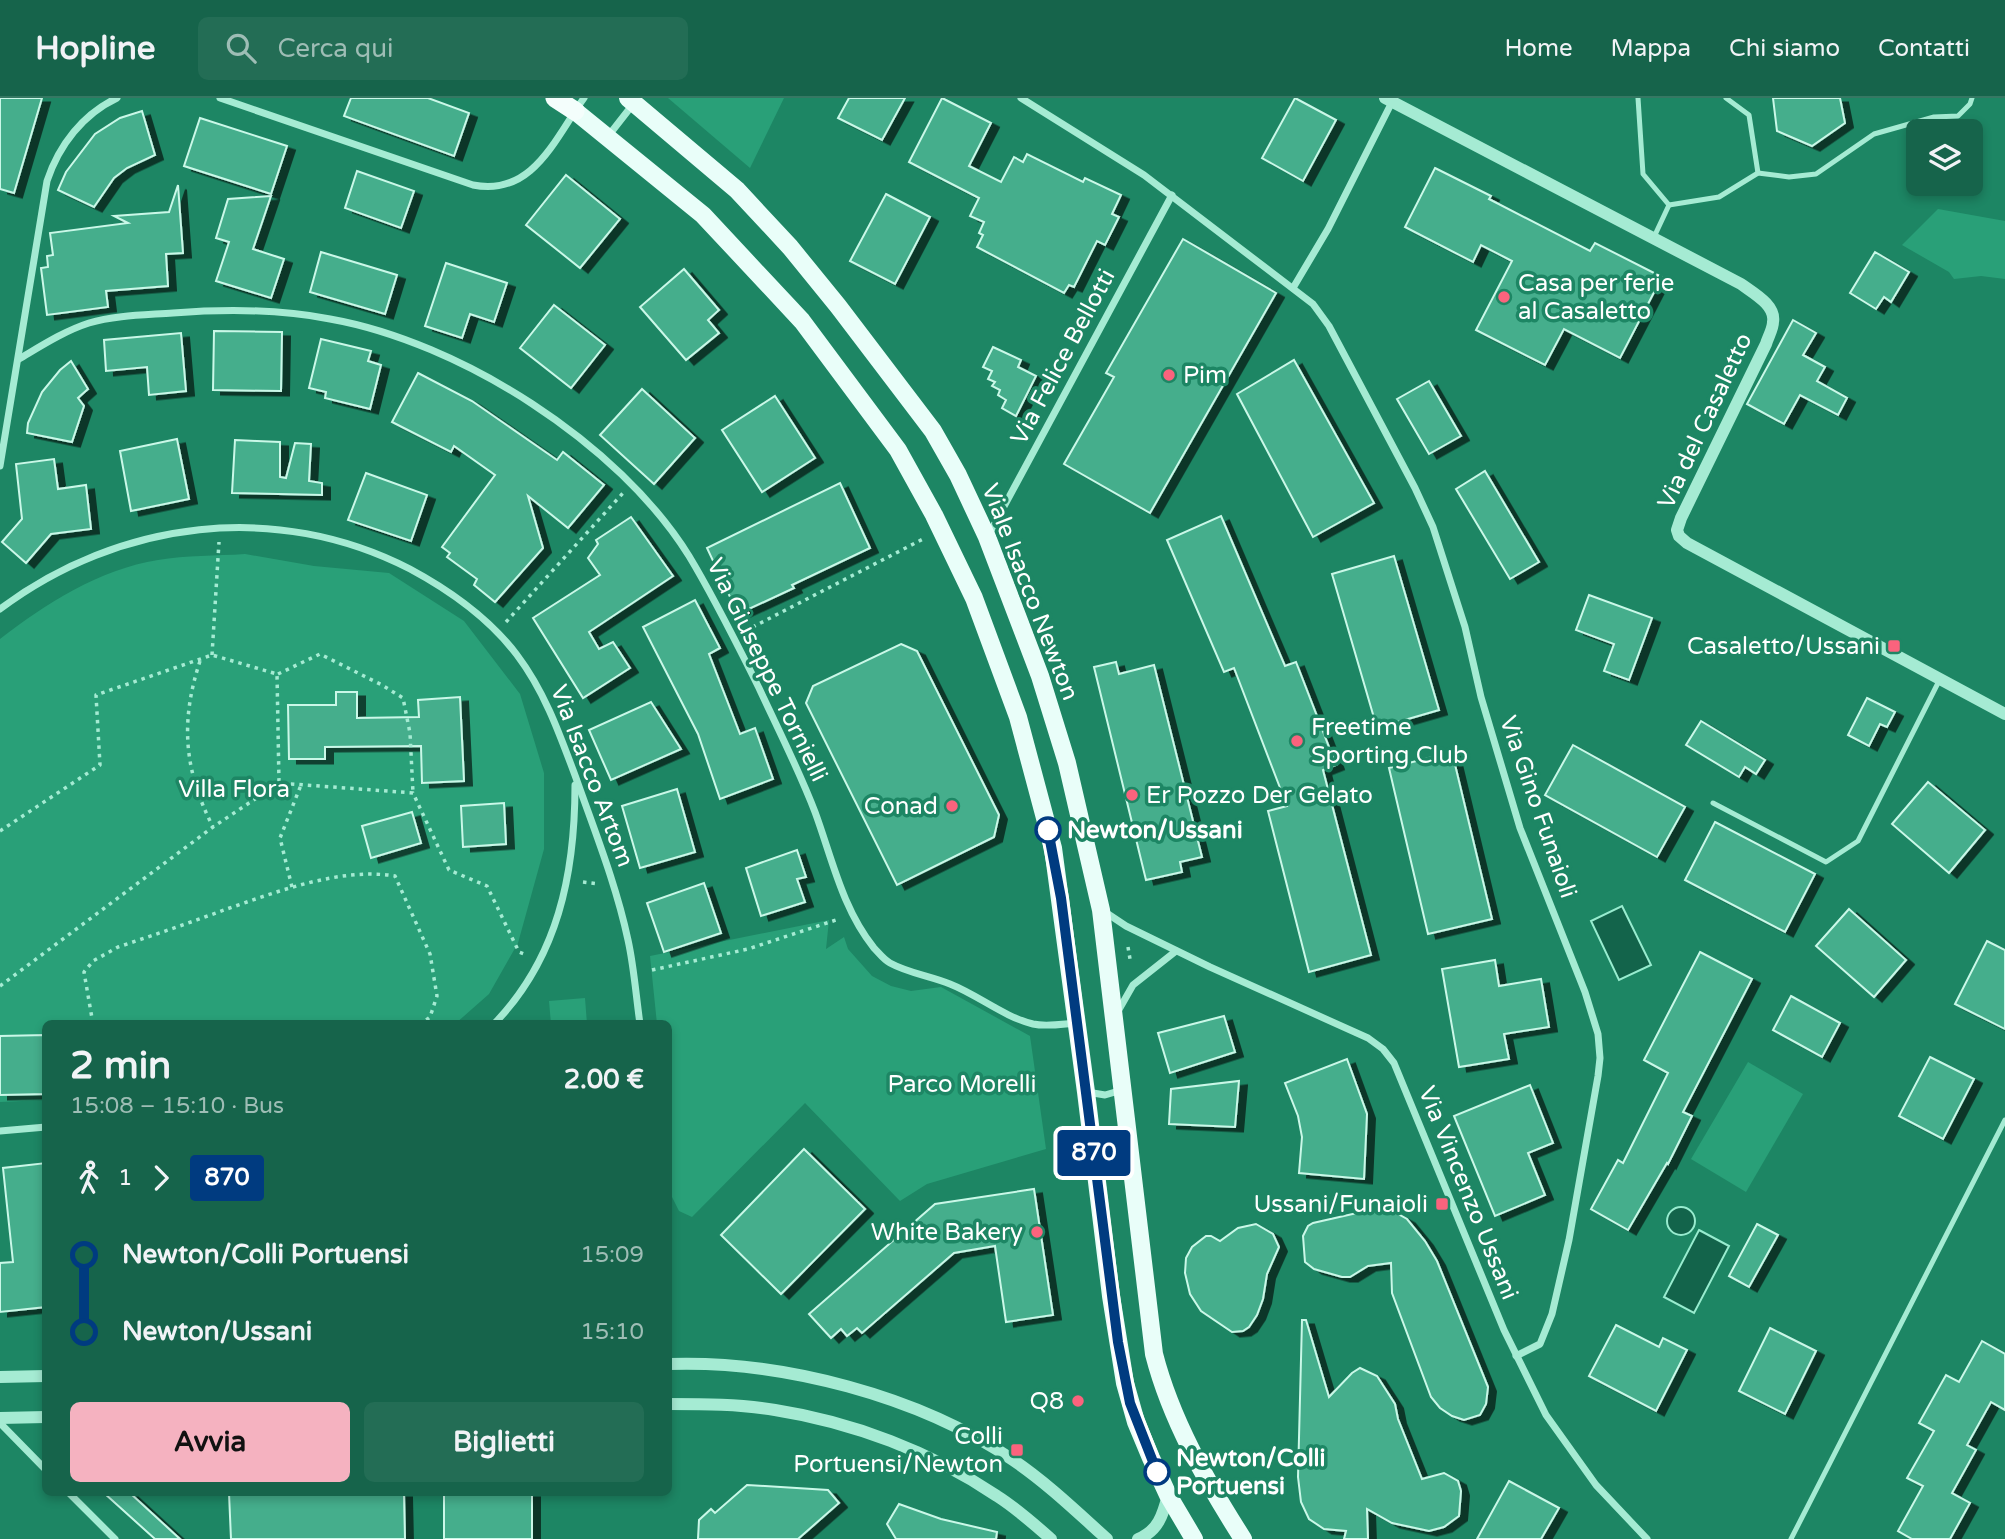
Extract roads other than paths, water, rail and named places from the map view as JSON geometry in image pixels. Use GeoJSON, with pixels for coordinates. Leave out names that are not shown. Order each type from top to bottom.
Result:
{"type":"FeatureCollection","features":[{"type":"Feature","properties":{"kind":"highway"},"geometry":{"type":"LineString","coordinates":[[555,98],[579,104]]}},
{"type":"Feature","properties":{"kind":"main road","name":"Viale Isacco Newton"},"geometry":{"type":"LineString","coordinates":[[631,100],[737,190],[790,247],[933,431],[958,475],[987,537],[1040,676],[1067,763],[1101,910],[1158,1373],[1192,1450],[1243,1539]]}},
{"type":"Feature","properties":{"kind":"main road"},"geometry":{"type":"LineString","coordinates":[[579,104],[608,137],[704,215],[802,321],[898,450],[941,529],[974,598],[1018,717],[1053,848],[1111,1296],[1125,1383],[1136,1422],[1168,1496],[1194,1539]]}},
{"type":"Feature","properties":{"kind":"street"},"geometry":{"type":"LineString","coordinates":[[0,466],[42,200],[49,173],[76,129],[98,109],[117,98]]}},
{"type":"Feature","properties":{"kind":"street"},"geometry":{"type":"LineString","coordinates":[[220,98],[473,185],[491,188],[515,182],[530,172],[579,104]]}},
{"type":"Feature","properties":{"kind":"street","name":"Via Gino Funaioli"},"geometry":{"type":"LineString","coordinates":[[1021,98],[1109,152],[1172,195],[1313,304],[1329,326],[1433,527],[1465,626],[1481,696],[1520,828],[1585,992],[1598,1034],[1598,1076],[1569,1240],[1552,1314],[1540,1344],[1516,1356]]}},
{"type":"Feature","properties":{"kind":"street","name":"Viale Isacco Newton"},"geometry":{"type":"LineString","coordinates":[[608,137],[631,100]]}},
{"type":"Feature","properties":{"kind":"street"},"geometry":{"type":"LineString","coordinates":[[1293,288],[1328,229],[1388,100]]}},
{"type":"Feature","properties":{"kind":"street","name":"Via del Casaletto"},"geometry":{"type":"LineString","coordinates":[[1388,100],[1741,284],[1767,304],[1774,321],[1766,344],[1681,518],[1677,530],[1679,536],[1687,543],[2005,714]]}},
{"type":"Feature","properties":{"kind":"street","name":"Via Felice Bellotti"},"geometry":{"type":"LineString","coordinates":[[987,537],[1172,195]]}},
{"type":"Feature","properties":{"kind":"street","name":"Via Giuseppe Tornielli"},"geometry":{"type":"LineString","coordinates":[[19,359],[75,328],[111,319],[208,311],[328,318],[431,349],[476,371],[565,427],[631,483],[674,532],[734,637],[814,811],[841,890],[872,945],[891,963],[947,982],[1031,1023],[1077,1023]]}},
{"type":"Feature","properties":{"kind":"street","name":"Via Isacco Artom"},"geometry":{"type":"LineString","coordinates":[[0,609],[45,580],[109,550],[167,534],[219,528],[300,533],[350,544],[389,559],[438,584],[469,606],[497,632],[516,654],[544,698],[606,860],[628,940],[639,1020]]}},
{"type":"Feature","properties":{"kind":"street"},"geometry":{"type":"LineString","coordinates":[[497,1020],[540,960],[559,913],[571,867],[575,778]]}},
{"type":"Feature","properties":{"kind":"street","name":"Via Vincenzo Ussani"},"geometry":{"type":"LineString","coordinates":[[1101,910],[1176,951],[1362,1035],[1375,1042],[1388,1055],[1516,1356],[1546,1415],[1576,1460],[1647,1539]]}},
{"type":"Feature","properties":{"kind":"street"},"geometry":{"type":"LineString","coordinates":[[1115,1018],[1133,985],[1176,951]]}},
{"type":"Feature","properties":{"kind":"street"},"geometry":{"type":"LineString","coordinates":[[1086,1091],[1105,1095],[1122,1090]]}},
{"type":"Feature","properties":{"kind":"street"},"geometry":{"type":"LineString","coordinates":[[0,1132],[42,1128]]}},
{"type":"Feature","properties":{"kind":"street"},"geometry":{"type":"LineString","coordinates":[[672,1364],[730,1364],[778,1371],[864,1392],[925,1413],[1015,1461],[1107,1539]]}},
{"type":"Feature","properties":{"kind":"street"},"geometry":{"type":"LineString","coordinates":[[0,1377],[42,1376]]}},
{"type":"Feature","properties":{"kind":"street"},"geometry":{"type":"LineString","coordinates":[[672,1404],[729,1405],[775,1410],[826,1421],[867,1434],[921,1455],[975,1482],[999,1497],[1051,1539]]}},
{"type":"Feature","properties":{"kind":"street"},"geometry":{"type":"LineString","coordinates":[[0,1418],[42,1417]]}},
{"type":"Feature","properties":{"kind":"street"},"geometry":{"type":"LineString","coordinates":[[0,1423],[42,1466]]}},
{"type":"Feature","properties":{"kind":"street"},"geometry":{"type":"LineString","coordinates":[[72,1496],[115,1539]]}},
{"type":"Feature","properties":{"kind":"street"},"geometry":{"type":"LineString","coordinates":[[1138,1539],[1154,1530],[1168,1496]]}},
{"type":"Feature","properties":{"kind":"lane"},"geometry":{"type":"LineString","coordinates":[[1638,98],[1643,174],[1669,205]]}},
{"type":"Feature","properties":{"kind":"lane"},"geometry":{"type":"LineString","coordinates":[[1726,98],[1749,115],[1758,173]]}},
{"type":"Feature","properties":{"kind":"lane"},"geometry":{"type":"LineString","coordinates":[[1669,205],[1719,197],[1758,173],[1789,177],[1816,174],[1874,134],[1934,117],[1958,116],[1970,104],[1972,98]]}},
{"type":"Feature","properties":{"kind":"lane"},"geometry":{"type":"LineString","coordinates":[[1653,238],[1669,205]]}},
{"type":"Feature","properties":{"kind":"lane"},"geometry":{"type":"LineString","coordinates":[[1713,803],[1826,862],[1858,841],[1940,679]]}},
{"type":"Feature","properties":{"kind":"lane"},"geometry":{"type":"LineString","coordinates":[[1791,1539],[2005,1119]]}},
{"type":"Feature","properties":{"kind":"place","name":"Casa per ferie al Casaletto"},"geometry":{"type":"Point","coordinates":[1504,297]}},
{"type":"Feature","properties":{"kind":"place","name":"Pim"},"geometry":{"type":"Point","coordinates":[1169,375]}},
{"type":"Feature","properties":{"kind":"place","name":"Casaletto/Ussani"},"geometry":{"type":"Point","coordinates":[1894,646]}},
{"type":"Feature","properties":{"kind":"place","name":"Freetime Sporting Club"},"geometry":{"type":"Point","coordinates":[1297,741]}},
{"type":"Feature","properties":{"kind":"place","name":"Er Pozzo Der Gelato"},"geometry":{"type":"Point","coordinates":[1132,795]}},
{"type":"Feature","properties":{"kind":"place","name":"Conad"},"geometry":{"type":"Point","coordinates":[952,806]}},
{"type":"Feature","properties":{"kind":"place","name":"Newton/Ussani"},"geometry":{"type":"Point","coordinates":[1048,830]}},
{"type":"Feature","properties":{"kind":"place","name":"Ussani/Funaioli"},"geometry":{"type":"Point","coordinates":[1442,1204]}},
{"type":"Feature","properties":{"kind":"place","name":"White Bakery"},"geometry":{"type":"Point","coordinates":[1037,1232]}},
{"type":"Feature","properties":{"kind":"place","name":"Q8"},"geometry":{"type":"Point","coordinates":[1078,1401]}},
{"type":"Feature","properties":{"kind":"place","name":"Colli Portuensi/Newton"},"geometry":{"type":"Point","coordinates":[1017,1450]}},
{"type":"Feature","properties":{"kind":"place","name":"Newton/Colli Portuensi"},"geometry":{"type":"Point","coordinates":[1157,1472]}},
{"type":"Feature","properties":{"kind":"park label","name":"Villa Flora"},"geometry":{"type":"Point","coordinates":[234,789]}},
{"type":"Feature","properties":{"kind":"park label","name":"Parco Morelli"},"geometry":{"type":"Point","coordinates":[962,1084]}}]}
